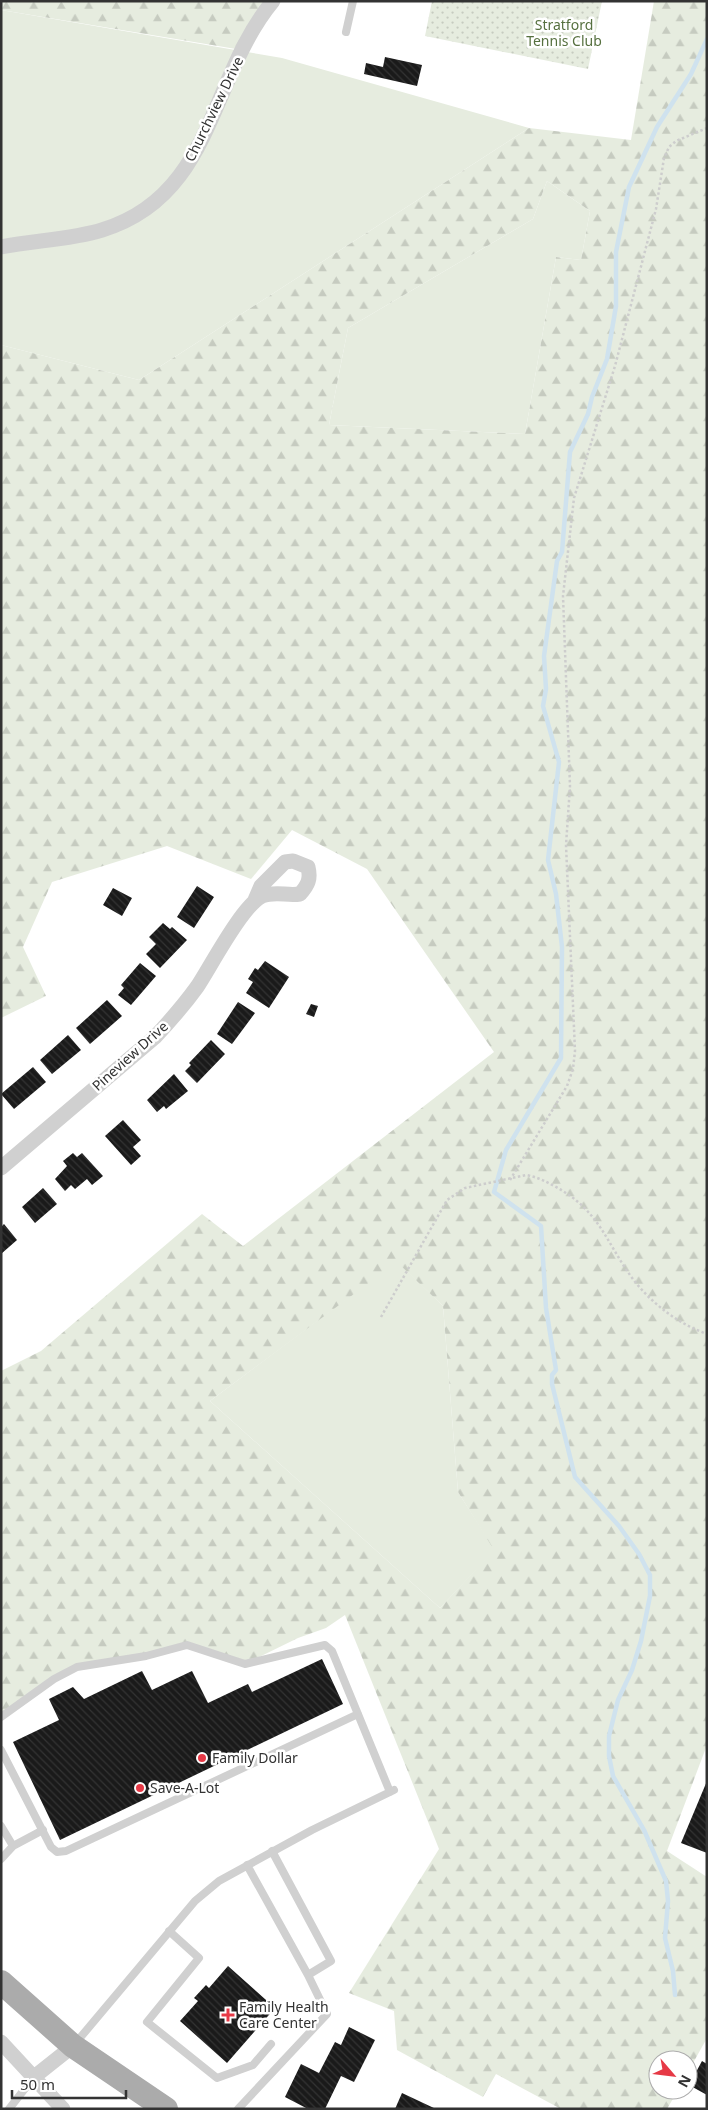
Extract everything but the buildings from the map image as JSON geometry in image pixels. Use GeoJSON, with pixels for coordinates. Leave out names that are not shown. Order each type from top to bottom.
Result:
{"type":"FeatureCollection","features":[{"type":"Feature","properties":{"kind":"main road"},"geometry":{"type":"LineString","coordinates":[[1,1982],[73,2046],[165,2108]]}},
{"type":"Feature","properties":{"kind":"street","name":"Churchview Drive"},"geometry":{"type":"LineString","coordinates":[[1,247],[101,231],[144,211],[162,197],[173,186],[195,154],[242,50],[273,1]]}},
{"type":"Feature","properties":{"kind":"street","name":"Pineview Drive"},"geometry":{"type":"LineString","coordinates":[[1,1168],[160,1031],[196,988],[248,907],[255,900]]}},
{"type":"Feature","properties":{"kind":"street"},"geometry":{"type":"LineString","coordinates":[[1,2042],[63,2109]]}},
{"type":"Feature","properties":{"kind":"street"},"geometry":{"type":"LineString","coordinates":[[34,2077],[73,2046]]}},
{"type":"Feature","properties":{"kind":"lane"},"geometry":{"type":"LineString","coordinates":[[346,32],[353,1]]}},
{"type":"Feature","properties":{"kind":"lane"},"geometry":{"type":"LineString","coordinates":[[1,1717],[54,1679],[77,1667],[146,1656],[187,1645],[245,1664],[325,1645],[332,1651],[393,1791],[272,1851],[219,1881],[195,1901],[73,2046]]}},
{"type":"Feature","properties":{"kind":"lane"},"geometry":{"type":"LineString","coordinates":[[1,1750],[52,1847],[57,1852],[66,1851],[358,1714]]}},
{"type":"Feature","properties":{"kind":"lane"},"geometry":{"type":"LineString","coordinates":[[1,1826],[13,1846]]}},
{"type":"Feature","properties":{"kind":"lane"},"geometry":{"type":"LineString","coordinates":[[1,1860],[13,1846],[43,1830]]}},
{"type":"Feature","properties":{"kind":"lane"},"geometry":{"type":"LineString","coordinates":[[272,1851],[331,1961],[308,1975]]}},
{"type":"Feature","properties":{"kind":"lane"},"geometry":{"type":"LineString","coordinates":[[238,2109],[327,2014],[308,1975],[247,1865]]}},
{"type":"Feature","properties":{"kind":"lane"},"geometry":{"type":"LineString","coordinates":[[169,1931],[199,1958],[147,2022],[217,2078],[253,2065],[271,2044]]}},
{"type":"Feature","properties":{"kind":"lane"},"geometry":{"type":"LineString","coordinates":[[9,2109],[34,2077]]}},
{"type":"Feature","properties":{"kind":"path"},"geometry":{"type":"LineString","coordinates":[[510,1180],[567,1086],[575,1051],[566,844],[570,786],[562,596],[574,498],[615,366],[656,209],[664,158],[669,146],[707,128]]}},
{"type":"Feature","properties":{"kind":"path"},"geometry":{"type":"LineString","coordinates":[[381,1317],[446,1200],[465,1188],[510,1180],[526,1175],[536,1176],[577,1199],[601,1225],[620,1261],[637,1284],[656,1304],[676,1319],[707,1334]]}},
{"type":"Feature","properties":{"kind":"green space"},"geometry":{"type":"Polygon","coordinates":[[[1,1],[272,1],[242,50],[1,10],[1,1]]]}},
{"type":"Feature","properties":{"kind":"green space","name":"Stratford Tennis Club"},"geometry":{"type":"Polygon","coordinates":[[[432,1],[602,1],[588,69],[425,36],[432,1]]]}},
{"type":"Feature","properties":{"kind":"green space"},"geometry":{"type":"Polygon","coordinates":[[[654,1],[707,1],[707,1745],[667,1851],[707,1877],[707,2038],[698,2054],[698,2050],[648,2050],[648,2100],[672,2100],[667,2109],[561,2109],[496,2074],[483,2097],[397,2050],[394,2011],[349,1993],[439,1849],[345,1615],[326,1628],[298,1638],[245,1664],[187,1645],[77,1667],[1,1717],[1,1657],[3,1654],[1,1649],[1,1371],[41,1351],[202,1214],[243,1246],[494,1052],[367,869],[292,830],[251,879],[167,846],[52,882],[23,947],[46,996],[1,1018],[1,345],[139,380],[529,128],[631,140],[654,1]],[[547,181],[533,219],[348,328],[329,425],[525,434],[556,257],[581,260],[590,211],[547,181]],[[397,1262],[210,1401],[440,1608],[494,1550],[458,1492],[443,1306],[397,1262]]]}},
{"type":"Feature","properties":{"kind":"green space"},"geometry":{"type":"Polygon","coordinates":[[[1,10],[282,58],[529,128],[139,380],[1,345],[1,10]]]}},
{"type":"Feature","properties":{"kind":"green space"},"geometry":{"type":"Polygon","coordinates":[[[547,181],[590,211],[581,260],[556,257],[525,434],[329,425],[348,328],[533,219],[547,181]]]}},
{"type":"Feature","properties":{"kind":"green space"},"geometry":{"type":"Polygon","coordinates":[[[397,1261],[443,1306],[458,1492],[495,1550],[440,1608],[210,1401],[397,1261]]]}},
{"type":"Feature","properties":{"kind":"waterway"},"geometry":{"type":"LineString","coordinates":[[675,1995],[673,1971],[665,1938],[668,1901],[666,1881],[644,1830],[613,1776],[609,1756],[609,1736],[618,1700],[632,1670],[641,1641],[650,1596],[650,1575],[639,1554],[619,1526],[575,1477],[552,1384],[552,1375],[556,1370],[546,1308],[541,1226],[494,1192],[506,1150],[561,1058],[562,947],[556,894],[548,860],[559,762],[543,706],[546,689],[544,656],[557,561],[562,552],[570,452],[588,414],[592,397],[607,359],[616,306],[616,252],[629,187],[657,127],[691,74],[707,39]]}},
{"type":"Feature","properties":{"kind":"place","name":"Family Dollar"},"geometry":{"type":"Point","coordinates":[202,1758]}},
{"type":"Feature","properties":{"kind":"place","name":"Save-A-Lot"},"geometry":{"type":"Point","coordinates":[140,1788]}},
{"type":"Feature","properties":{"kind":"place","name":"Family Health Care Center"},"geometry":{"type":"Point","coordinates":[228,2015]}}]}
